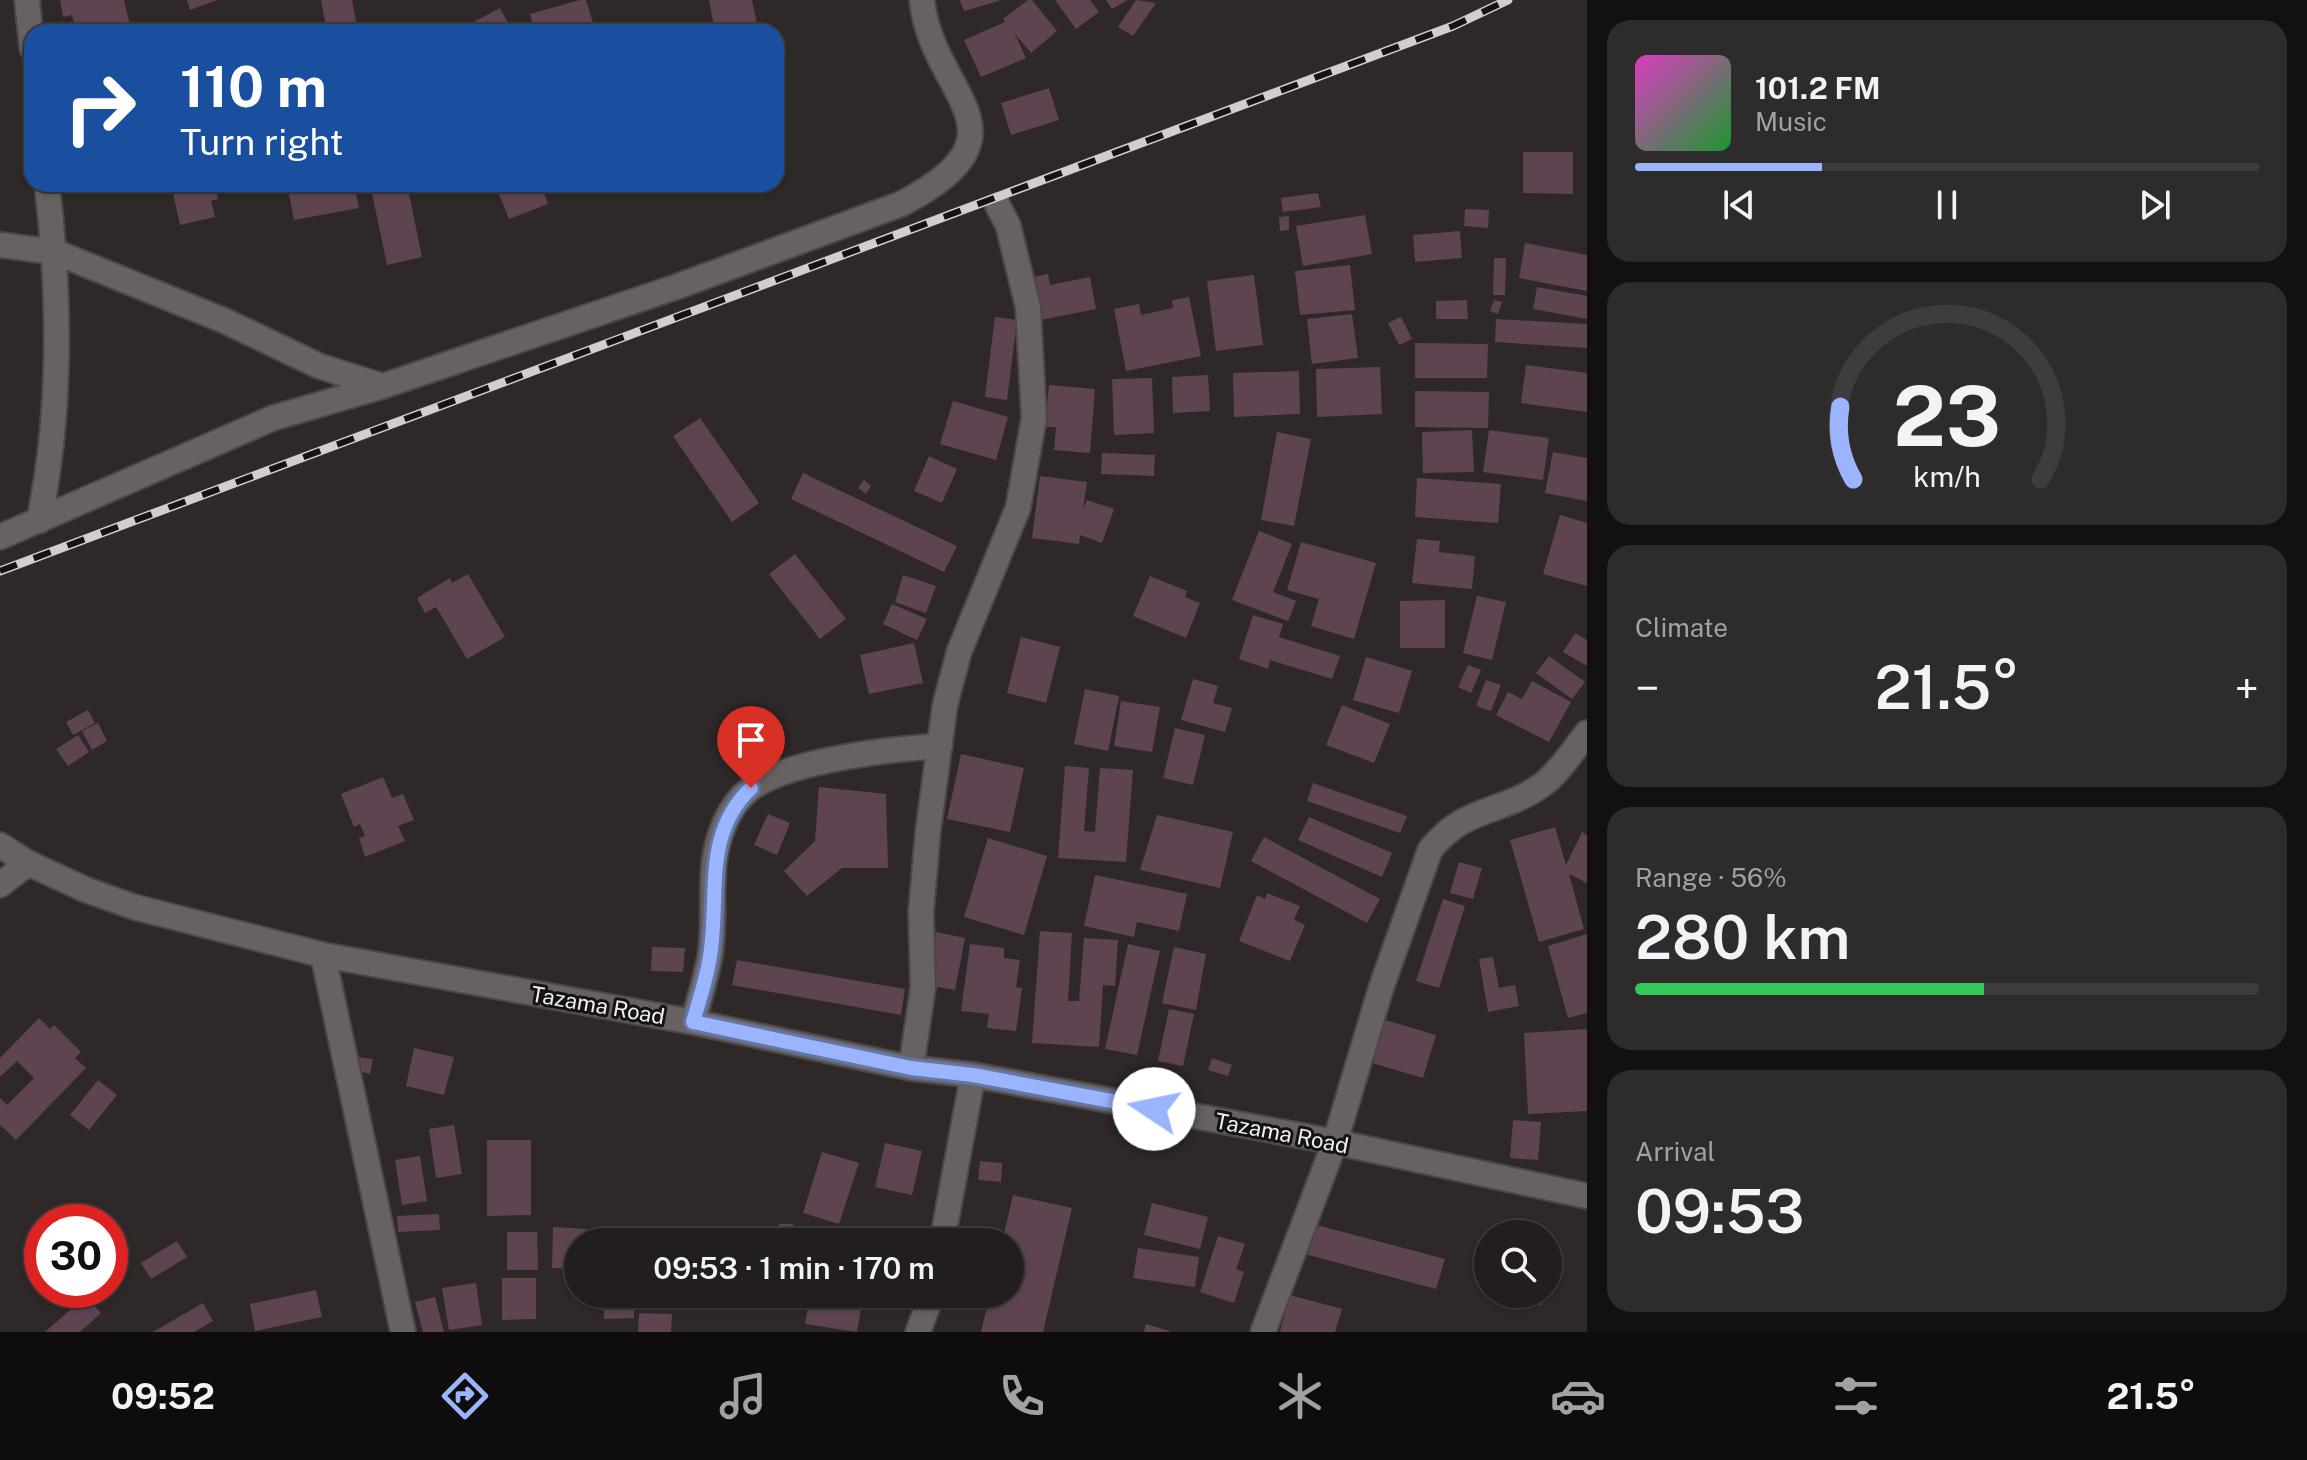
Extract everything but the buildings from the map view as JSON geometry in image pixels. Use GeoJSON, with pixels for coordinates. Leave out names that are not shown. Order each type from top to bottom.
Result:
{"type":"FeatureCollection","features":[{"type":"Feature","properties":{"kind":"street"},"geometry":{"type":"LineString","coordinates":[[27,0],[30,24]]}},
{"type":"Feature","properties":{"kind":"street"},"geometry":{"type":"LineString","coordinates":[[0,537],[273,418],[383,386],[676,287],[887,209],[947,178],[968,142],[971,121],[967,105],[935,52],[922,0]]}},
{"type":"Feature","properties":{"kind":"street"},"geometry":{"type":"LineString","coordinates":[[39,521],[55,401],[55,252],[48,192]]}},
{"type":"Feature","properties":{"kind":"street"},"geometry":{"type":"LineString","coordinates":[[911,1068],[923,988],[921,912],[940,746],[959,652],[1018,508],[1034,418],[1028,307],[1008,225],[998,206]]}},
{"type":"Feature","properties":{"kind":"street"},"geometry":{"type":"LineString","coordinates":[[0,245],[55,252],[225,321],[319,366],[383,386]]}},
{"type":"Feature","properties":{"kind":"street"},"geometry":{"type":"LineString","coordinates":[[1263,1332],[1335,1142],[1381,988],[1430,850],[1444,832],[1462,819],[1544,784],[1587,733]]}},
{"type":"Feature","properties":{"kind":"street"},"geometry":{"type":"LineString","coordinates":[[693,1022],[710,955],[714,863],[722,829],[735,804],[751,788],[782,773],[891,749],[940,746]]}},
{"type":"Feature","properties":{"kind":"street","name":"Tazama Road"},"geometry":{"type":"LineString","coordinates":[[0,845],[28,863],[134,907],[323,955],[693,1022],[911,1068],[973,1075],[1335,1142],[1587,1196]]}},
{"type":"Feature","properties":{"kind":"street"},"geometry":{"type":"LineString","coordinates":[[0,885],[28,863]]}},
{"type":"Feature","properties":{"kind":"street"},"geometry":{"type":"LineString","coordinates":[[323,955],[403,1332]]}},
{"type":"Feature","properties":{"kind":"street"},"geometry":{"type":"LineString","coordinates":[[945,1228],[973,1075]]}},
{"type":"Feature","properties":{"kind":"street"},"geometry":{"type":"LineString","coordinates":[[918,1332],[927,1308]]}},
{"type":"Feature","properties":{"kind":"railway"},"geometry":{"type":"LineString","coordinates":[[0,571],[1453,26],[1508,0]]}},
{"type":"Feature","properties":{"kind":"route"},"geometry":{"type":"LineString","coordinates":[[751,788],[735,804],[722,829],[714,863],[710,955],[693,1022],[911,1068],[973,1075],[1154,1109]]}}]}
